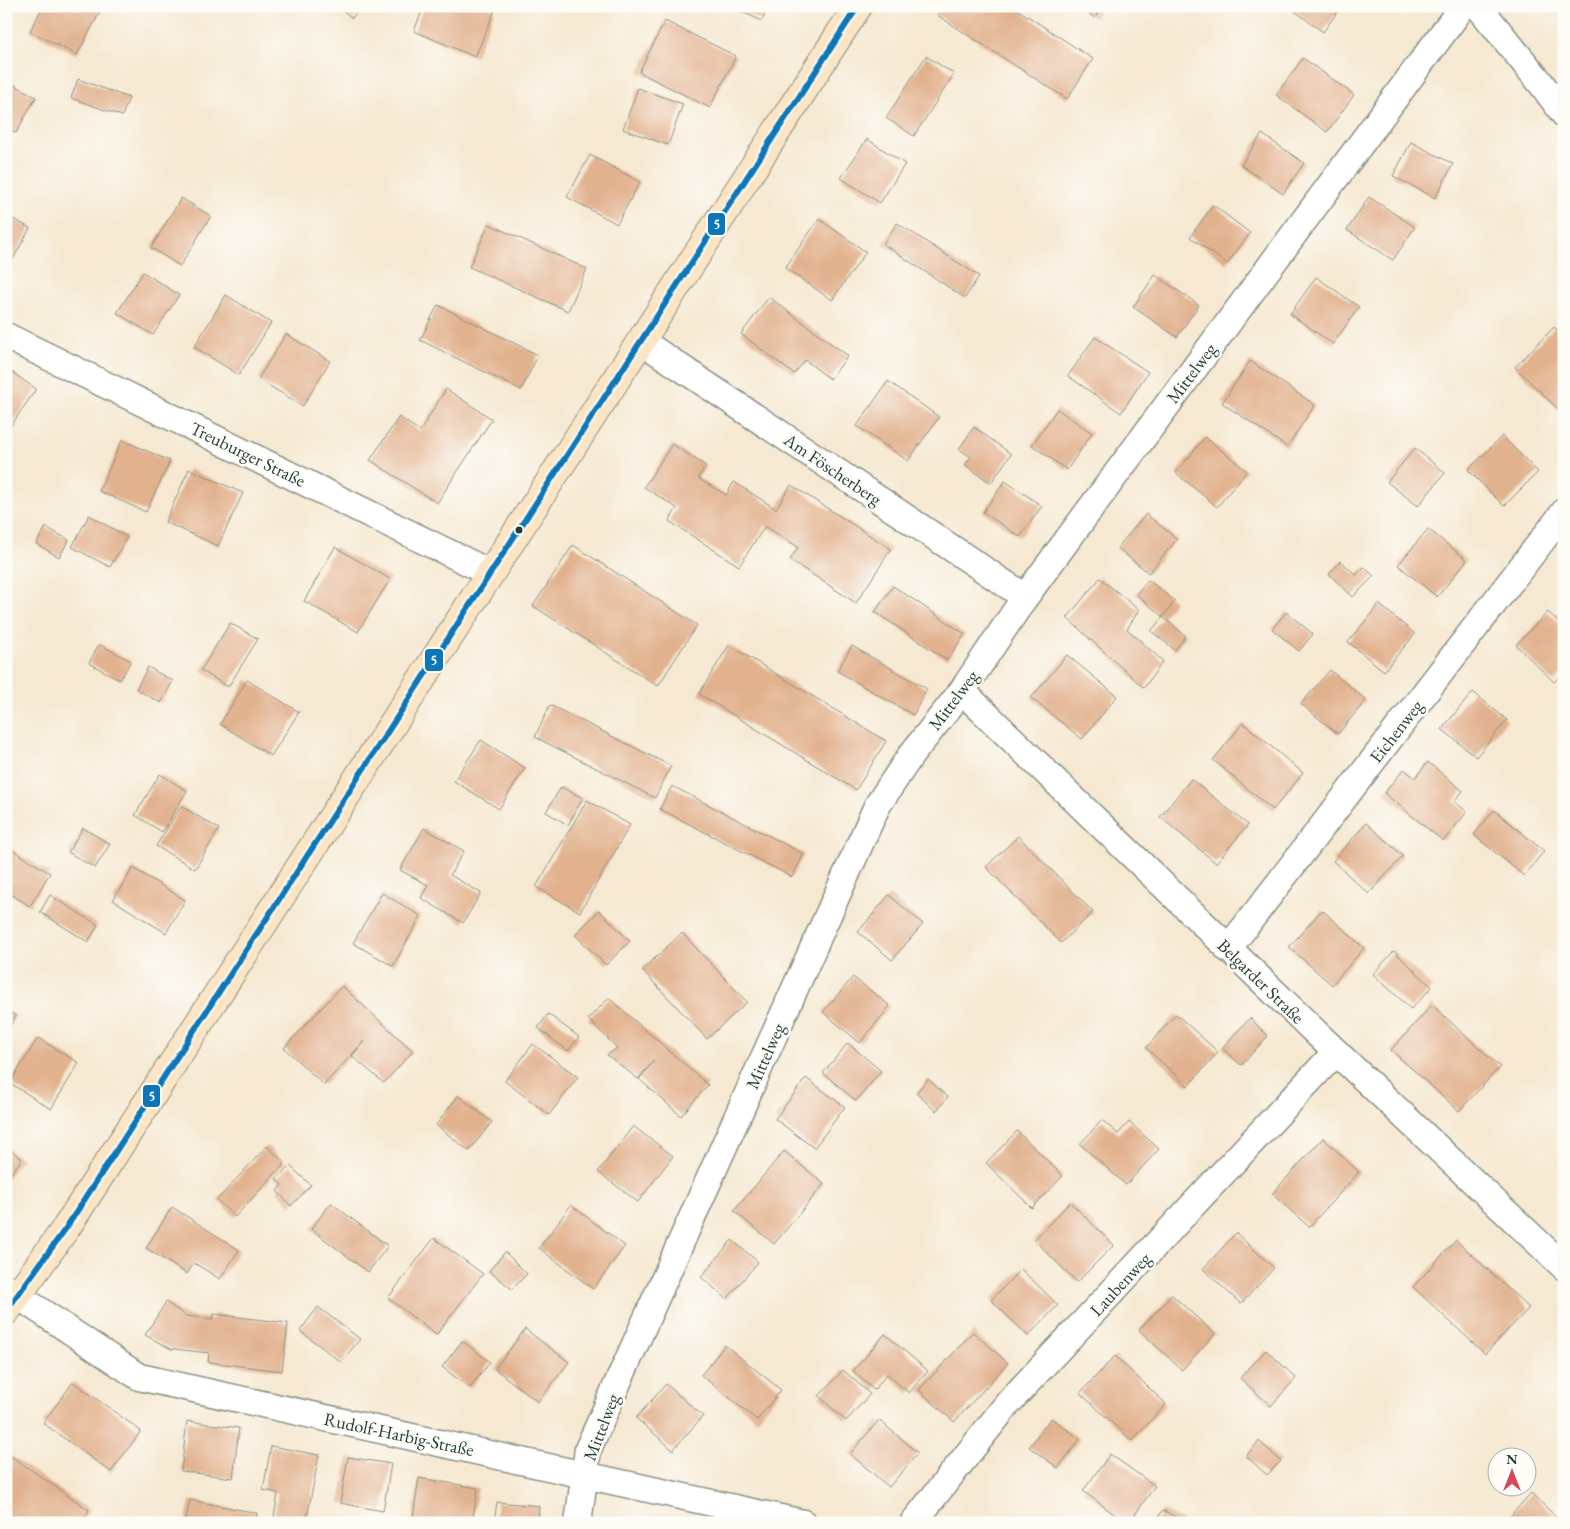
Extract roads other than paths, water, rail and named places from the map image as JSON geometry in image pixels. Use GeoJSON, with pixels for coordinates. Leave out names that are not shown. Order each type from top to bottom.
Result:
{"type":"FeatureCollection","features":[{"type":"Feature","properties":{"kind":"street"},"geometry":{"type":"LineString","coordinates":[[10,1299],[66,1228],[858,6]]}},
{"type":"Feature","properties":{"kind":"street","name":"Mittelweg"},"geometry":{"type":"LineString","coordinates":[[578,1523],[588,1449],[877,806],[911,755],[962,691],[1025,596],[1463,6]]}},
{"type":"Feature","properties":{"kind":"street"},"geometry":{"type":"LineString","coordinates":[[1478,6],[1564,114]]}},
{"type":"Feature","properties":{"kind":"street","name":"Treuburger Straße"},"geometry":{"type":"LineString","coordinates":[[6,336],[490,573]]}},
{"type":"Feature","properties":{"kind":"street","name":"Am Föscherberg"},"geometry":{"type":"LineString","coordinates":[[641,341],[1025,596]]}},
{"type":"Feature","properties":{"kind":"street","name":"Eichenweg"},"geometry":{"type":"LineString","coordinates":[[1228,949],[1564,512]]}},
{"type":"Feature","properties":{"kind":"street","name":"Belgarder Straße"},"geometry":{"type":"LineString","coordinates":[[962,691],[1228,949],[1564,1268]]}},
{"type":"Feature","properties":{"kind":"street","name":"Laubenweg"},"geometry":{"type":"LineString","coordinates":[[913,1523],[1009,1402],[1336,1052]]}},
{"type":"Feature","properties":{"kind":"street","name":"Rudolf-Harbig-Straße"},"geometry":{"type":"LineString","coordinates":[[10,1299],[139,1377],[803,1523]]}}]}
